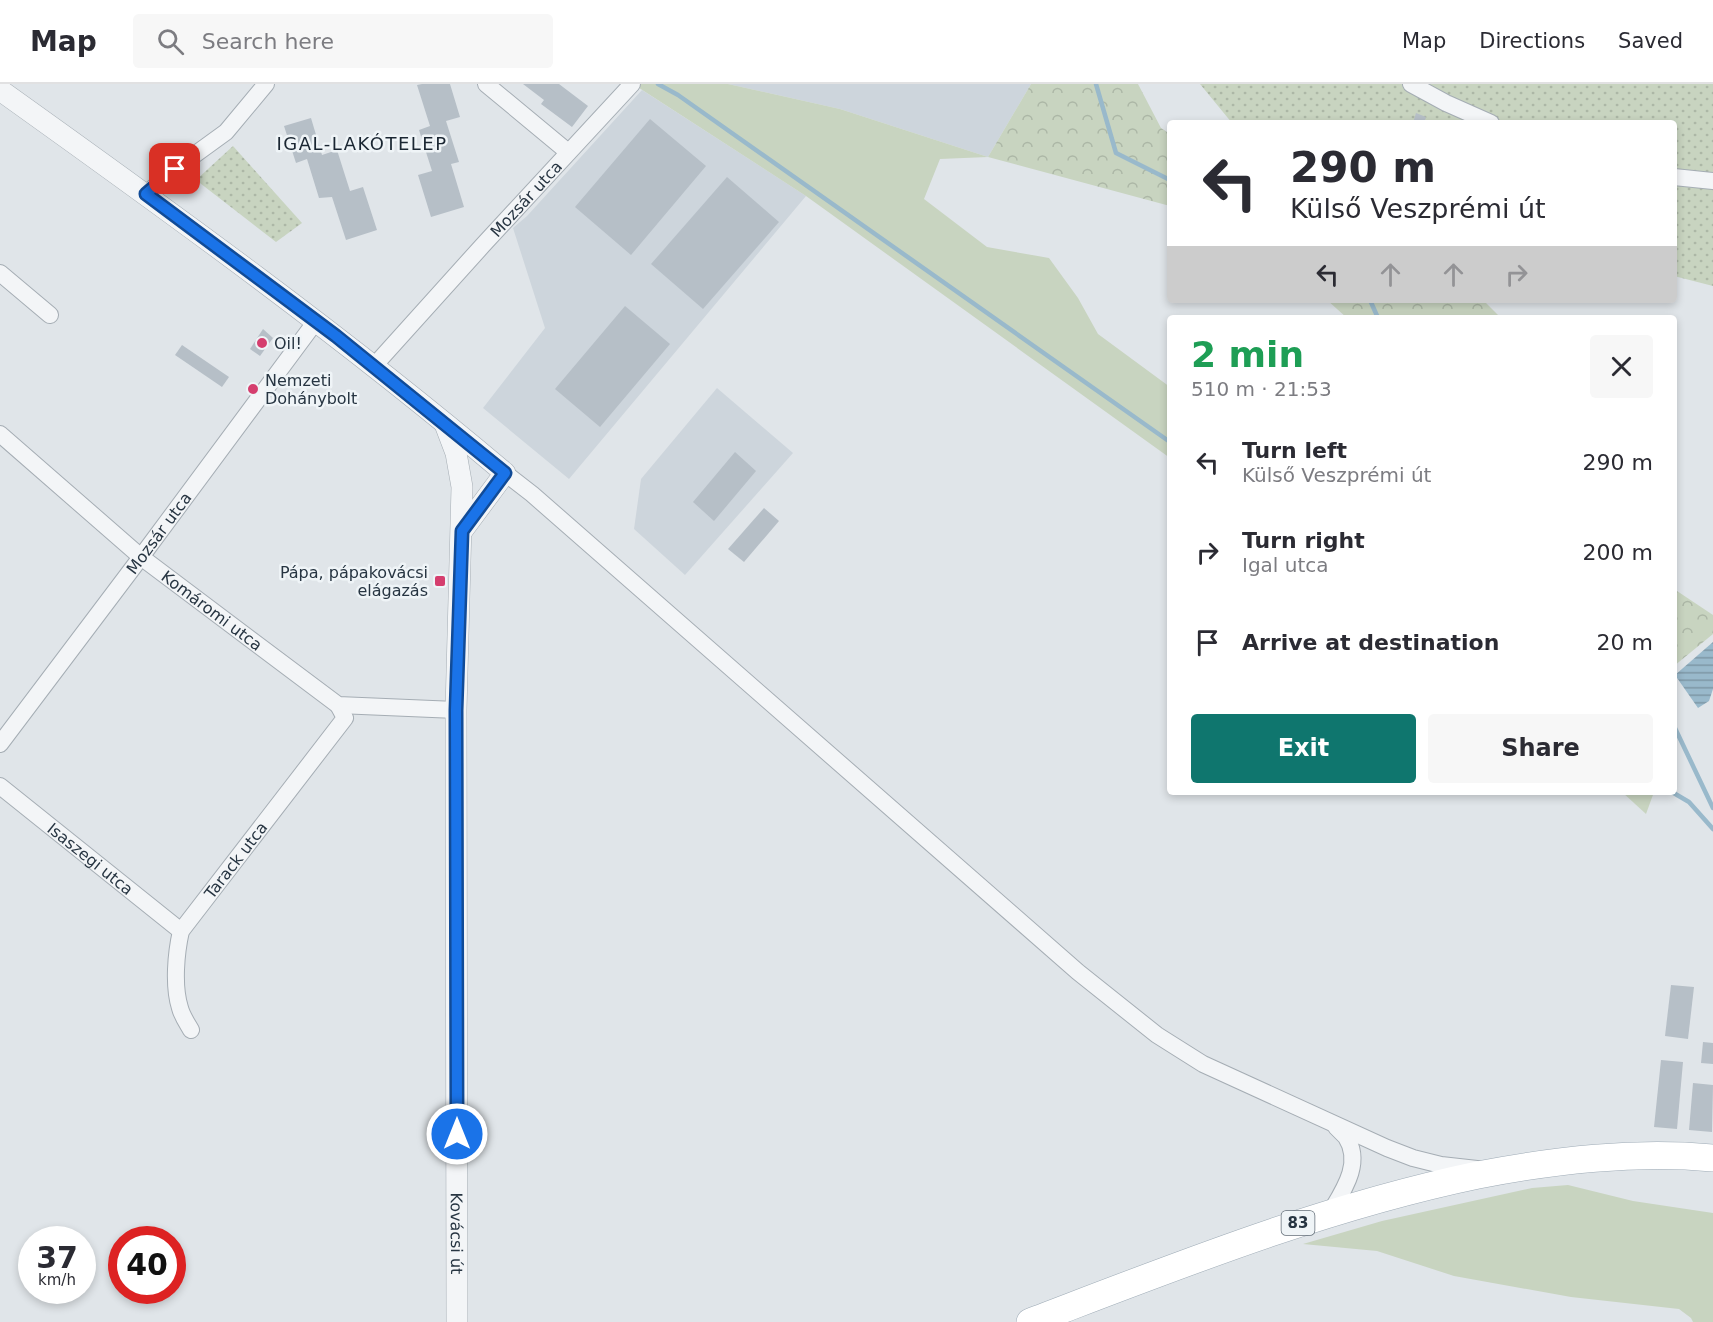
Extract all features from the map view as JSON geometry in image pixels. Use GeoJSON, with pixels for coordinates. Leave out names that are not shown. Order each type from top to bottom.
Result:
{"type":"FeatureCollection","features":[{"type":"Feature","properties":{"kind":"main road","name":"83"},"geometry":{"type":"LineString","coordinates":[[1030,1322],[1210,1254],[1330,1213],[1398,1194],[1498,1171],[1557,1161],[1602,1156],[1647,1155],[1713,1158]]}},
{"type":"Feature","properties":{"kind":"street"},"geometry":{"type":"LineString","coordinates":[[146,194],[175,169],[226,132],[266,84]]}},
{"type":"Feature","properties":{"kind":"street"},"geometry":{"type":"LineString","coordinates":[[486,84],[568,152]]}},
{"type":"Feature","properties":{"kind":"street","name":"Mozsár utca"},"geometry":{"type":"LineString","coordinates":[[374,366],[632,84]]}},
{"type":"Feature","properties":{"kind":"street"},"geometry":{"type":"LineString","coordinates":[[1412,84],[1446,104],[1484,120]]}},
{"type":"Feature","properties":{"kind":"street"},"geometry":{"type":"LineString","coordinates":[[0,90],[146,194],[316,321],[532,494],[1095,986],[1157,1035],[1203,1064],[1387,1148],[1441,1165],[1498,1171]]}},
{"type":"Feature","properties":{"kind":"street"},"geometry":{"type":"LineString","coordinates":[[1677,177],[1713,181]]}},
{"type":"Feature","properties":{"kind":"street"},"geometry":{"type":"LineString","coordinates":[[0,273],[50,315]]}},
{"type":"Feature","properties":{"kind":"street","name":"Mozsár utca"},"geometry":{"type":"LineString","coordinates":[[0,744],[316,321]]}},
{"type":"Feature","properties":{"kind":"street","name":"Kovácsi út"},"geometry":{"type":"LineString","coordinates":[[445,424],[456,453],[462,487],[456,710],[457,1322]]}},
{"type":"Feature","properties":{"kind":"street","name":"Komáromi utca"},"geometry":{"type":"LineString","coordinates":[[0,434],[141,557],[338,705]]}},
{"type":"Feature","properties":{"kind":"street"},"geometry":{"type":"LineString","coordinates":[[462,487],[469,474],[475,469],[499,468]]}},
{"type":"Feature","properties":{"kind":"street"},"geometry":{"type":"LineString","coordinates":[[462,531],[499,468]]}},
{"type":"Feature","properties":{"kind":"street"},"geometry":{"type":"LineString","coordinates":[[338,705],[456,710]]}},
{"type":"Feature","properties":{"kind":"street","name":"Tarack utca"},"geometry":{"type":"LineString","coordinates":[[191,1030],[180,1010],[177,996],[177,949],[181,931],[345,718],[338,705]]}},
{"type":"Feature","properties":{"kind":"street","name":"Isaszegi utca"},"geometry":{"type":"LineString","coordinates":[[0,786],[181,931]]}},
{"type":"Feature","properties":{"kind":"street"},"geometry":{"type":"LineString","coordinates":[[1330,1213],[1348,1184],[1352,1154],[1346,1138],[1331,1122]]}},
{"type":"Feature","properties":{"kind":"shaded area"},"geometry":{"type":"Polygon","coordinates":[[[728,84],[1031,84],[988,157],[840,109],[728,84]]]}},
{"type":"Feature","properties":{"kind":"shaded area"},"geometry":{"type":"Polygon","coordinates":[[[642,90],[806,196],[569,479],[483,408],[545,328],[513,228],[527,216],[642,90]]]}},
{"type":"Feature","properties":{"kind":"shaded area"},"geometry":{"type":"Polygon","coordinates":[[[717,388],[793,453],[685,575],[634,529],[641,479],[717,388]]]}},
{"type":"Feature","properties":{"kind":"green space"},"geometry":{"type":"Polygon","coordinates":[[[633,84],[728,84],[840,109],[988,157],[940,159],[924,199],[987,247],[1049,258],[1078,298],[1098,334],[1167,385],[1167,456],[806,196],[633,84]]]}},
{"type":"Feature","properties":{"kind":"green space"},"geometry":{"type":"Polygon","coordinates":[[[1031,84],[1138,84],[1161,128],[1167,132],[1167,205],[988,157],[1031,84]]]}},
{"type":"Feature","properties":{"kind":"green space"},"geometry":{"type":"Polygon","coordinates":[[[1200,84],[1713,84],[1713,286],[1677,277],[1677,120],[1230,120],[1200,84]]]}},
{"type":"Feature","properties":{"kind":"green space"},"geometry":{"type":"Polygon","coordinates":[[[233,146],[302,223],[276,242],[196,180],[233,146]]]}},
{"type":"Feature","properties":{"kind":"green space"},"geometry":{"type":"Polygon","coordinates":[[[1330,303],[1486,303],[1498,315],[1344,315],[1330,303]]]}},
{"type":"Feature","properties":{"kind":"green space"},"geometry":{"type":"Polygon","coordinates":[[[1677,591],[1713,615],[1713,634],[1677,664],[1677,591]]]}},
{"type":"Feature","properties":{"kind":"green space"},"geometry":{"type":"Polygon","coordinates":[[[1625,795],[1653,795],[1646,814],[1625,795]]]}},
{"type":"Feature","properties":{"kind":"green space"},"geometry":{"type":"Polygon","coordinates":[[[1568,1185],[1633,1201],[1713,1213],[1713,1322],[1693,1322],[1679,1309],[1571,1297],[1454,1276],[1377,1251],[1303,1244],[1382,1221],[1532,1188],[1568,1185]]]}},
{"type":"Feature","properties":{"kind":"water"},"geometry":{"type":"Polygon","coordinates":[[[1713,642],[1713,689],[1709,701],[1698,708],[1677,678],[1677,673],[1713,642]]]}},
{"type":"Feature","properties":{"kind":"building"},"geometry":{"type":"Polygon","coordinates":[[[450,84],[460,117],[446,121],[459,162],[451,164],[464,207],[431,217],[418,175],[432,171],[419,130],[430,126],[417,85],[450,84]]]}},
{"type":"Feature","properties":{"kind":"building"},"geometry":{"type":"Polygon","coordinates":[[[523,84],[559,84],[588,106],[572,127],[541,104],[544,100],[523,84]]]}},
{"type":"Feature","properties":{"kind":"building"},"geometry":{"type":"Polygon","coordinates":[[[1416,113],[1426,117],[1425,120],[1414,120],[1416,113]]]}},
{"type":"Feature","properties":{"kind":"building"},"geometry":{"type":"Polygon","coordinates":[[[311,118],[322,155],[337,150],[350,191],[363,187],[377,230],[346,240],[332,197],[319,198],[307,159],[296,163],[284,126],[311,118]]]}},
{"type":"Feature","properties":{"kind":"building"},"geometry":{"type":"Polygon","coordinates":[[[650,119],[706,166],[631,255],[575,207],[650,119]]]}},
{"type":"Feature","properties":{"kind":"building"},"geometry":{"type":"Polygon","coordinates":[[[727,177],[779,222],[703,309],[651,264],[727,177]]]}},
{"type":"Feature","properties":{"kind":"building"},"geometry":{"type":"Polygon","coordinates":[[[625,306],[670,344],[600,427],[555,389],[625,306]]]}},
{"type":"Feature","properties":{"kind":"building","name":"Oil!"},"geometry":{"type":"Polygon","coordinates":[[[263,329],[273,338],[260,356],[250,349],[263,329]]]}},
{"type":"Feature","properties":{"kind":"building"},"geometry":{"type":"Polygon","coordinates":[[[182,345],[229,377],[222,387],[175,355],[182,345]]]}},
{"type":"Feature","properties":{"kind":"building"},"geometry":{"type":"Polygon","coordinates":[[[735,452],[756,471],[714,521],[693,502],[735,452]]]}},
{"type":"Feature","properties":{"kind":"building"},"geometry":{"type":"Polygon","coordinates":[[[764,508],[779,521],[744,562],[728,549],[764,508]]]}},
{"type":"Feature","properties":{"kind":"building"},"geometry":{"type":"Polygon","coordinates":[[[1671,985],[1694,987],[1688,1039],[1665,1036],[1671,985]]]}},
{"type":"Feature","properties":{"kind":"building"},"geometry":{"type":"Polygon","coordinates":[[[1703,1042],[1713,1043],[1713,1064],[1701,1063],[1703,1042]]]}},
{"type":"Feature","properties":{"kind":"building"},"geometry":{"type":"Polygon","coordinates":[[[1661,1060],[1683,1062],[1677,1129],[1654,1127],[1661,1060]]]}},
{"type":"Feature","properties":{"kind":"building"},"geometry":{"type":"Polygon","coordinates":[[[1693,1083],[1713,1085],[1712,1132],[1689,1130],[1693,1083]]]}},
{"type":"Feature","properties":{"kind":"waterway"},"geometry":{"type":"LineString","coordinates":[[658,84],[678,95],[1167,440]]}},
{"type":"Feature","properties":{"kind":"waterway"},"geometry":{"type":"LineString","coordinates":[[1096,84],[1116,153],[1167,178]]}},
{"type":"Feature","properties":{"kind":"waterway"},"geometry":{"type":"LineString","coordinates":[[1371,303],[1377,315]]}},
{"type":"Feature","properties":{"kind":"waterway"},"geometry":{"type":"LineString","coordinates":[[1677,732],[1713,808]]}},
{"type":"Feature","properties":{"kind":"waterway"},"geometry":{"type":"LineString","coordinates":[[1677,795],[1689,802],[1713,829]]}},
{"type":"Feature","properties":{"kind":"place","name":"Oil!"},"geometry":{"type":"Point","coordinates":[262,343]}},
{"type":"Feature","properties":{"kind":"place","name":"Nemzeti Dohánybolt"},"geometry":{"type":"Point","coordinates":[253,389]}},
{"type":"Feature","properties":{"kind":"place","name":"Pápa, pápakovácsi elágazás"},"geometry":{"type":"Point","coordinates":[440,581]}},
{"type":"Feature","properties":{"kind":"district","name":"IGAL-LAKÓTELEP"},"geometry":{"type":"Point","coordinates":[362,144]}},
{"type":"Feature","properties":{"kind":"route"},"geometry":{"type":"LineString","coordinates":[[175,169],[146,194],[336,336],[505,473],[462,531],[456,710],[457,1134]]}}]}
